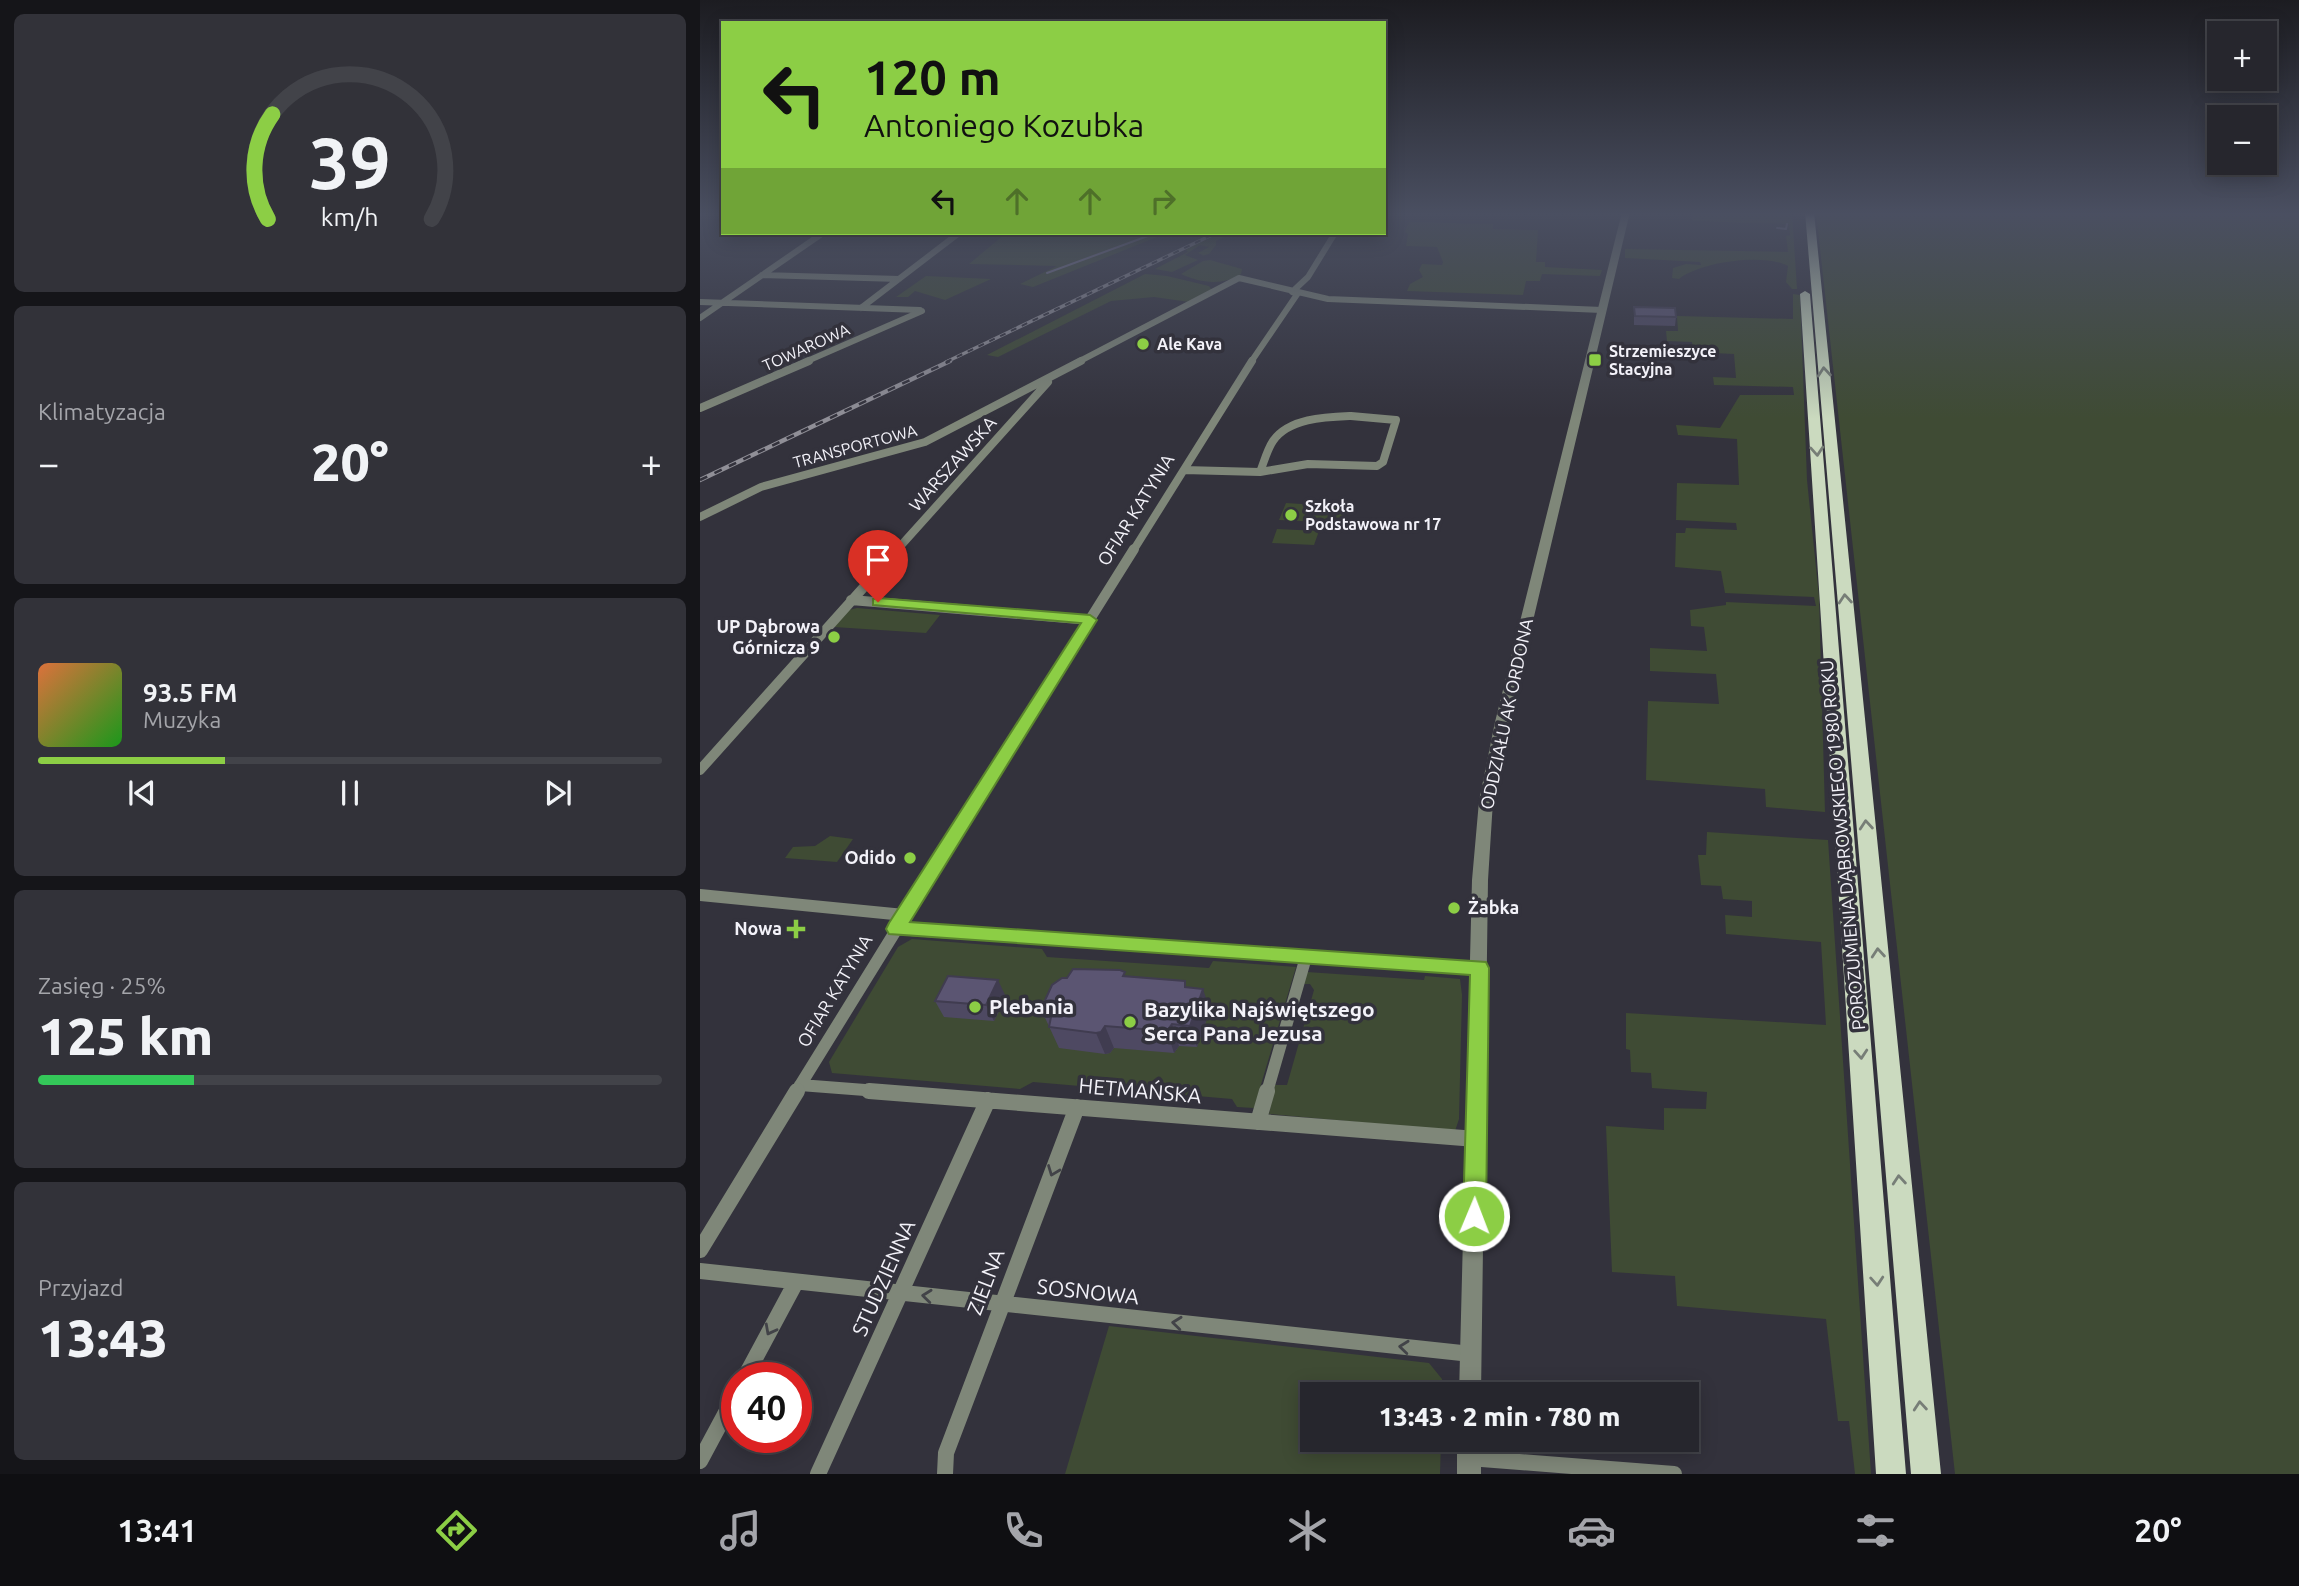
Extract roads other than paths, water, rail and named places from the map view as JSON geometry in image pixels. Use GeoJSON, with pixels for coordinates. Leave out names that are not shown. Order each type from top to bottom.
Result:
{"type":"FeatureCollection","features":[{"type":"Feature","properties":{"kind":"main road","name":"POROZUMIENIA DĄBROWSKIEGO 1980 ROKU"},"geometry":{"type":"LineString","coordinates":[[1803,281],[1891,1474]]}},
{"type":"Feature","properties":{"kind":"main road","name":"POROZUMIENIA DĄBROWSKIEGO 1980 ROKU"},"geometry":{"type":"LineString","coordinates":[[1815,281],[1926,1474]]}},
{"type":"Feature","properties":{"kind":"street"},"geometry":{"type":"LineString","coordinates":[[700,318],[754,281]]}},
{"type":"Feature","properties":{"kind":"street"},"geometry":{"type":"LineString","coordinates":[[700,302],[861,308],[897,281]]}},
{"type":"Feature","properties":{"kind":"street","name":"WARSZAWSKA"},"geometry":{"type":"LineString","coordinates":[[700,770],[1052,377],[1234,281]]}},
{"type":"Feature","properties":{"kind":"street","name":"WARSZAWSKA"},"geometry":{"type":"LineString","coordinates":[[1249,281],[1295,293]]}},
{"type":"Feature","properties":{"kind":"street","name":"OFIAR KATYNIA"},"geometry":{"type":"LineString","coordinates":[[700,1250],[904,915],[1305,281]]}},
{"type":"Feature","properties":{"kind":"street","name":"ODDZIAŁU AK ORDONA"},"geometry":{"type":"LineString","coordinates":[[1470,1382],[1482,844],[1490,776],[1609,281]]}},
{"type":"Feature","properties":{"kind":"street"},"geometry":{"type":"LineString","coordinates":[[1295,293],[1342,300],[1602,310]]}},
{"type":"Feature","properties":{"kind":"street","name":"TOWAROWA"},"geometry":{"type":"LineString","coordinates":[[700,408],[922,311],[861,308]]}},
{"type":"Feature","properties":{"kind":"street","name":"TRANSPORTOWA"},"geometry":{"type":"LineString","coordinates":[[700,517],[761,487],[925,442],[1052,377]]}},
{"type":"Feature","properties":{"kind":"street"},"geometry":{"type":"LineString","coordinates":[[1016,396],[1034,398]]}},
{"type":"Feature","properties":{"kind":"street"},"geometry":{"type":"LineString","coordinates":[[1184,470],[1260,473],[1308,464],[1380,466],[1396,420],[1339,417],[1293,426],[1276,438],[1260,473]]}},
{"type":"Feature","properties":{"kind":"street"},"geometry":{"type":"LineString","coordinates":[[851,600],[1090,620]]}},
{"type":"Feature","properties":{"kind":"street"},"geometry":{"type":"LineString","coordinates":[[700,895],[904,915]]}},
{"type":"Feature","properties":{"kind":"street"},"geometry":{"type":"LineString","coordinates":[[896,929],[1479,968]]}},
{"type":"Feature","properties":{"kind":"street"},"geometry":{"type":"LineString","coordinates":[[1258,1122],[1306,957]]}},
{"type":"Feature","properties":{"kind":"street","name":"HETMAŃSKA"},"geometry":{"type":"LineString","coordinates":[[800,1085],[1476,1139]]}},
{"type":"Feature","properties":{"kind":"street","name":"STUDZIENNA"},"geometry":{"type":"LineString","coordinates":[[818,1474],[988,1100]]}},
{"type":"Feature","properties":{"kind":"street","name":"ZIELNA"},"geometry":{"type":"LineString","coordinates":[[945,1474],[946,1454],[1077,1107]]}},
{"type":"Feature","properties":{"kind":"street","name":"SOSNOWA"},"geometry":{"type":"LineString","coordinates":[[700,1271],[1471,1354]]}},
{"type":"Feature","properties":{"kind":"street"},"geometry":{"type":"LineString","coordinates":[[753,1362],[796,1282]]}},
{"type":"Feature","properties":{"kind":"street"},"geometry":{"type":"LineString","coordinates":[[700,1461],[721,1422]]}},
{"type":"Feature","properties":{"kind":"street"},"geometry":{"type":"LineString","coordinates":[[1469,1457],[1674,1474]]}},
{"type":"Feature","properties":{"kind":"railway"},"geometry":{"type":"LineString","coordinates":[[946,362],[1116,281]]}},
{"type":"Feature","properties":{"kind":"railway"},"geometry":{"type":"LineString","coordinates":[[700,480],[950,361]]}},
{"type":"Feature","properties":{"kind":"place","name":"Ale Kava"},"geometry":{"type":"Point","coordinates":[1143,344]}},
{"type":"Feature","properties":{"kind":"place","name":"Strzemieszyce Stacyjna"},"geometry":{"type":"Point","coordinates":[1595,360]}},
{"type":"Feature","properties":{"kind":"place","name":"Szkoła Podstawowa nr 17"},"geometry":{"type":"Point","coordinates":[1291,515]}},
{"type":"Feature","properties":{"kind":"place","name":"UP Dąbrowa Górnicza 9"},"geometry":{"type":"Point","coordinates":[834,637]}},
{"type":"Feature","properties":{"kind":"place","name":"Odido"},"geometry":{"type":"Point","coordinates":[910,858]}},
{"type":"Feature","properties":{"kind":"place","name":"Żabka"},"geometry":{"type":"Point","coordinates":[1454,908]}},
{"type":"Feature","properties":{"kind":"place","name":"Nowa"},"geometry":{"type":"Point","coordinates":[796,929]}},
{"type":"Feature","properties":{"kind":"place","name":"Plebania"},"geometry":{"type":"Point","coordinates":[975,1007]}},
{"type":"Feature","properties":{"kind":"place","name":"Bazylika Najświętszego Serca Pana Jezusa"},"geometry":{"type":"Point","coordinates":[1130,1022]}}]}
